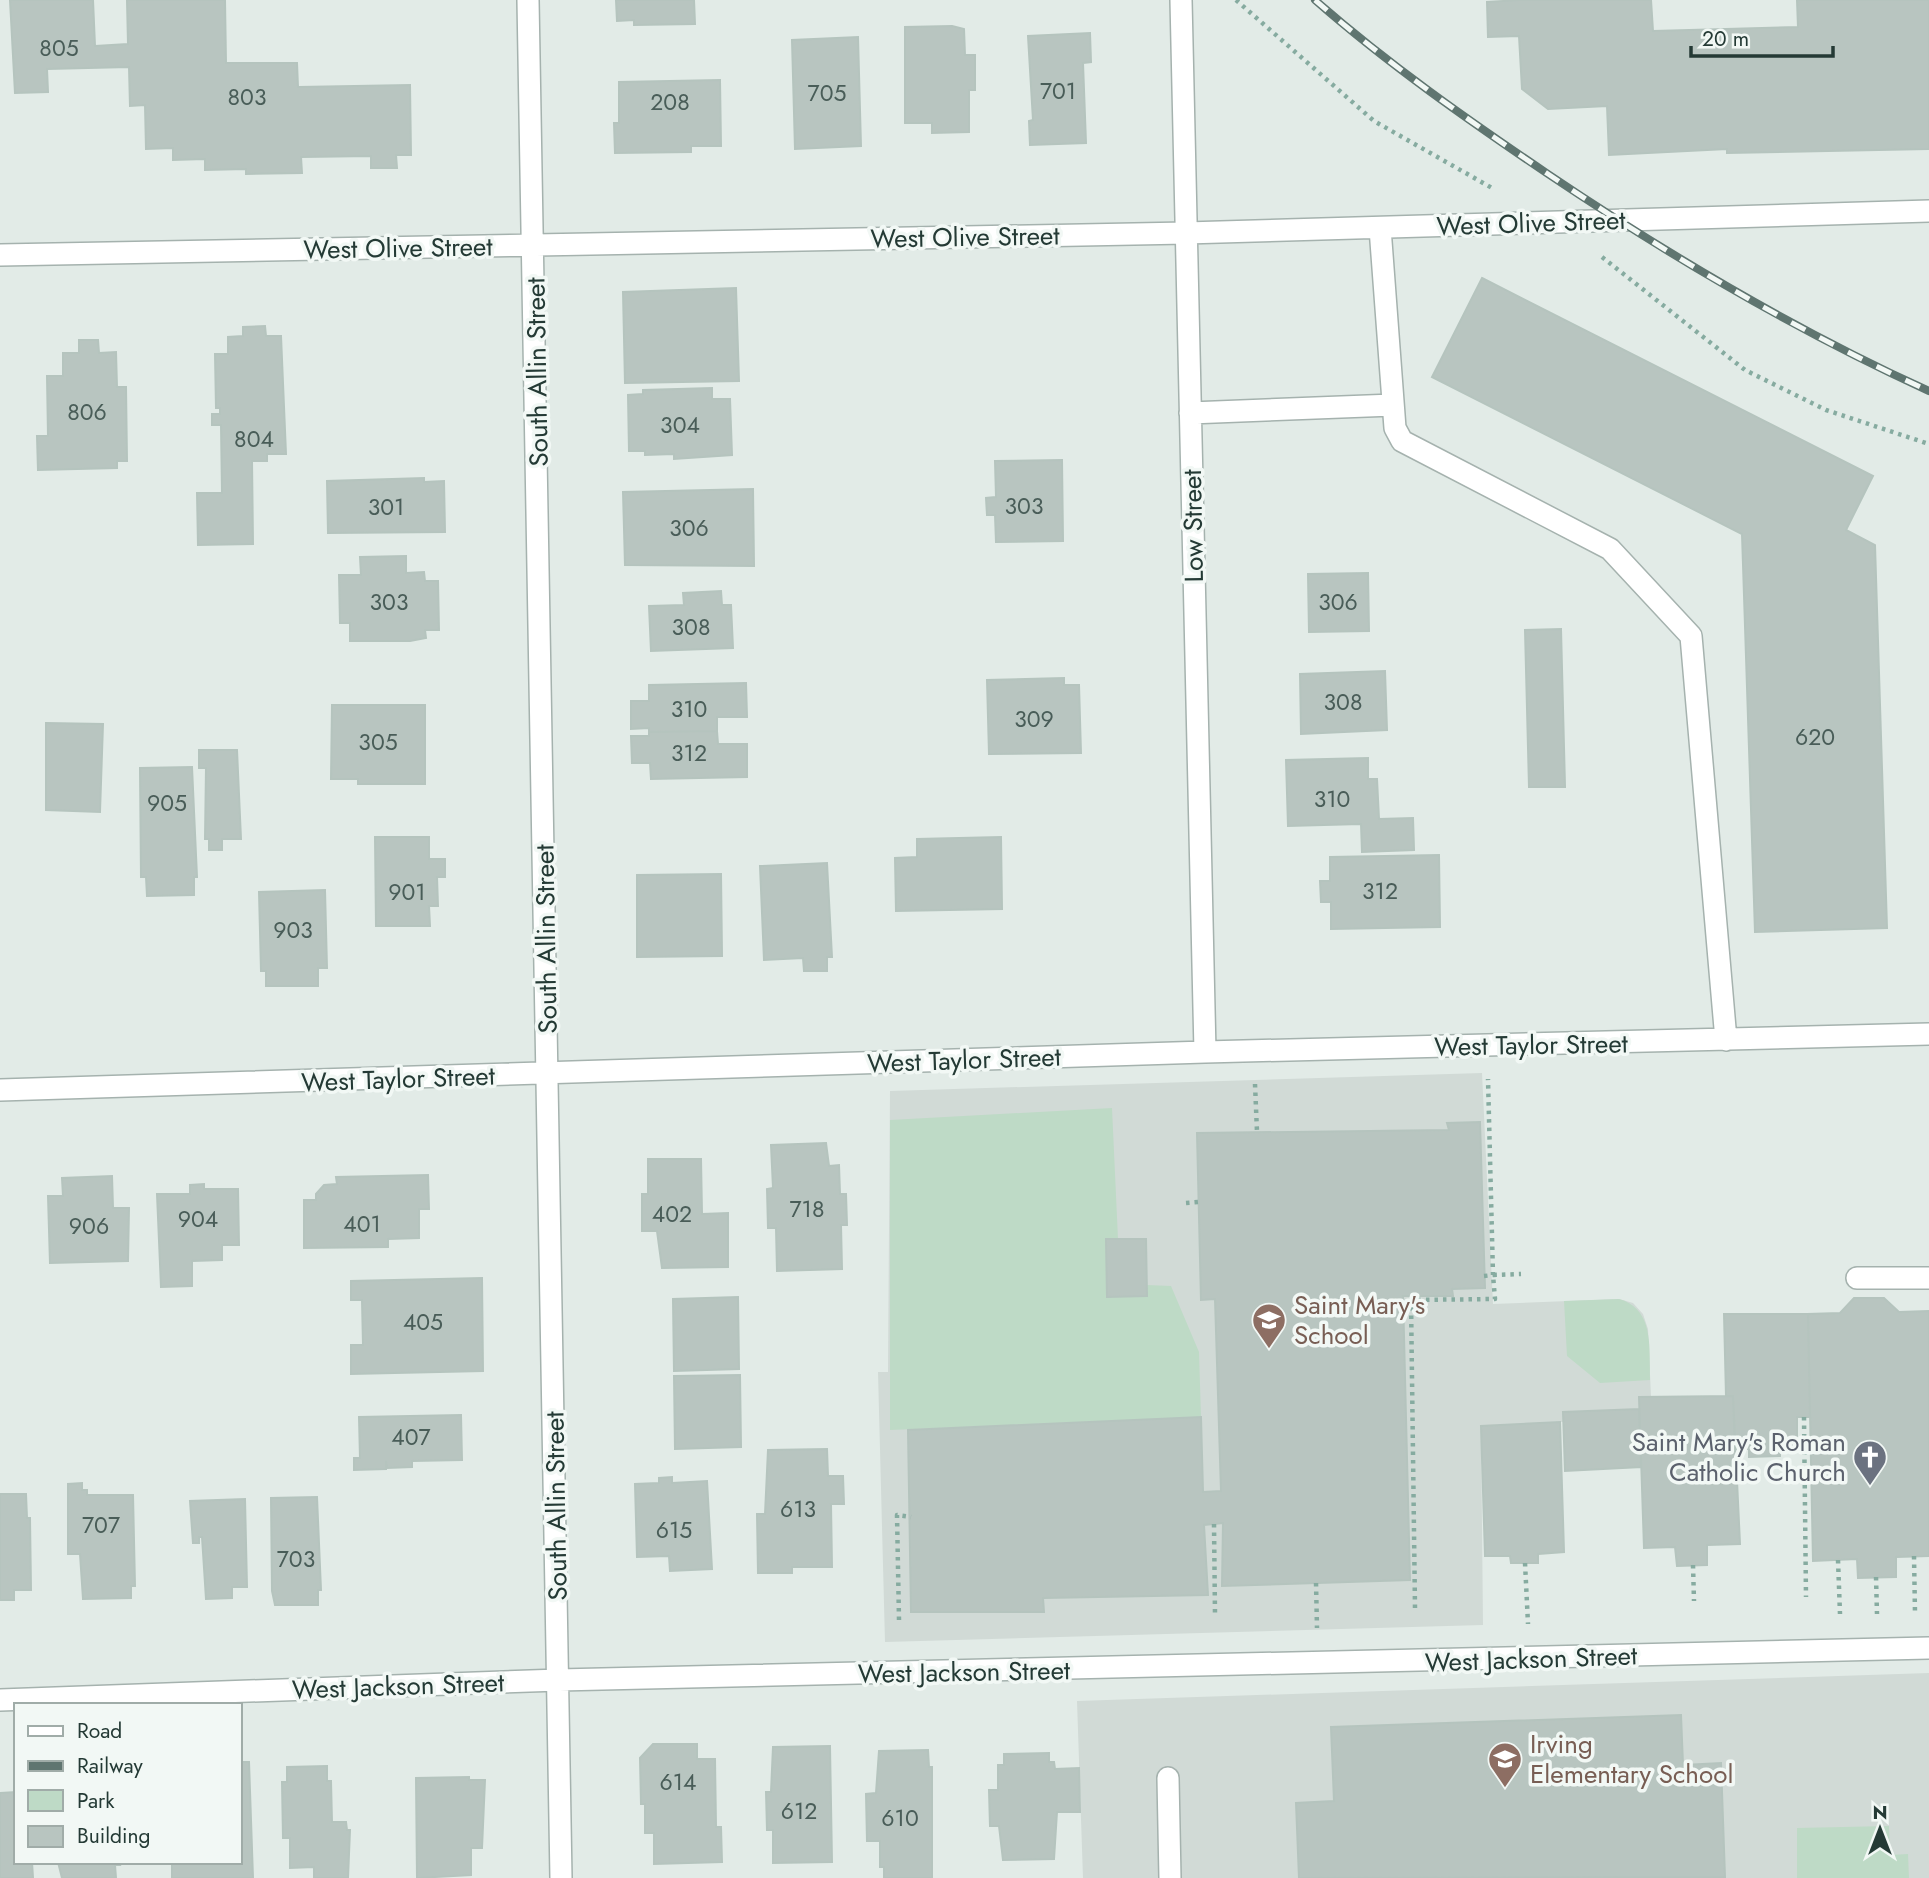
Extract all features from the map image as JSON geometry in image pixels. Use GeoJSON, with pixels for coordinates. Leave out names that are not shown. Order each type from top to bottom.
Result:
{"type":"FeatureCollection","features":[{"type":"Feature","properties":{"kind":"street","name":"South Allin Street"},"geometry":{"type":"LineString","coordinates":[[528,0],[535,245],[561,1878]]}},
{"type":"Feature","properties":{"kind":"street","name":"Low Street"},"geometry":{"type":"LineString","coordinates":[[1181,0],[1205,1052]]}},
{"type":"Feature","properties":{"kind":"street","name":"West Olive Street"},"geometry":{"type":"LineString","coordinates":[[0,255],[1186,233],[1929,211]]}},
{"type":"Feature","properties":{"kind":"street"},"geometry":{"type":"LineString","coordinates":[[1380,228],[1395,428],[1402,441],[1610,550],[1690,636],[1726,1040]]}},
{"type":"Feature","properties":{"kind":"street"},"geometry":{"type":"LineString","coordinates":[[1190,413],[1393,405]]}},
{"type":"Feature","properties":{"kind":"street","name":"West Taylor Street"},"geometry":{"type":"LineString","coordinates":[[0,1090],[1205,1052],[1929,1034]]}},
{"type":"Feature","properties":{"kind":"street"},"geometry":{"type":"LineString","coordinates":[[1857,1278],[1929,1278]]}},
{"type":"Feature","properties":{"kind":"street","name":"West Jackson Street"},"geometry":{"type":"LineString","coordinates":[[0,1700],[559,1680],[1923,1649]]}},
{"type":"Feature","properties":{"kind":"street"},"geometry":{"type":"LineString","coordinates":[[1168,1778],[1171,1878]]}},
{"type":"Feature","properties":{"kind":"path"},"geometry":{"type":"LineString","coordinates":[[1236,0],[1374,121],[1496,190]]}},
{"type":"Feature","properties":{"kind":"path"},"geometry":{"type":"LineString","coordinates":[[1553,222],[1643,286],[1745,370],[1826,410],[1929,444]]}},
{"type":"Feature","properties":{"kind":"path"},"geometry":{"type":"LineString","coordinates":[[1415,1608],[1411,1300],[1495,1299],[1488,1098]]}},
{"type":"Feature","properties":{"kind":"path"},"geometry":{"type":"LineString","coordinates":[[1257,1107],[1257,1132]]}},
{"type":"Feature","properties":{"kind":"path"},"geometry":{"type":"LineString","coordinates":[[1480,1142],[1490,1141]]}},
{"type":"Feature","properties":{"kind":"path"},"geometry":{"type":"LineString","coordinates":[[1186,1203],[1199,1202]]}},
{"type":"Feature","properties":{"kind":"path"},"geometry":{"type":"LineString","coordinates":[[1484,1276],[1521,1274]]}},
{"type":"Feature","properties":{"kind":"path"},"geometry":{"type":"LineString","coordinates":[[1804,1417],[1806,1597]]}},
{"type":"Feature","properties":{"kind":"path"},"geometry":{"type":"LineString","coordinates":[[899,1620],[897,1515],[911,1517]]}},
{"type":"Feature","properties":{"kind":"path"},"geometry":{"type":"LineString","coordinates":[[1214,1524],[1215,1614]]}},
{"type":"Feature","properties":{"kind":"path"},"geometry":{"type":"LineString","coordinates":[[1914,1556],[1923,1649]]}},
{"type":"Feature","properties":{"kind":"path"},"geometry":{"type":"LineString","coordinates":[[1838,1560],[1841,1650]]}},
{"type":"Feature","properties":{"kind":"path"},"geometry":{"type":"LineString","coordinates":[[1525,1563],[1529,1660]]}},
{"type":"Feature","properties":{"kind":"path"},"geometry":{"type":"LineString","coordinates":[[1693,1565],[1694,1601]]}},
{"type":"Feature","properties":{"kind":"shaded area","name":"Saint Mary's School"},"geometry":{"type":"Polygon","coordinates":[[[1482,1073],[1493,1304],[1619,1299],[1633,1303],[1643,1314],[1648,1329],[1651,1397],[1639,1397],[1639,1409],[1563,1412],[1563,1422],[1481,1426],[1483,1625],[885,1642],[878,1372],[888,1372],[890,1091],[1482,1073]]]}},
{"type":"Feature","properties":{"kind":"shaded area","name":"Irving Elementary School"},"geometry":{"type":"Polygon","coordinates":[[[1929,1673],[1929,1878],[1083,1878],[1077,1701],[1929,1673]]]}},
{"type":"Feature","properties":{"kind":"green space"},"geometry":{"type":"Polygon","coordinates":[[[1112,1108],[1118,1239],[1106,1240],[1107,1297],[1147,1296],[1147,1285],[1171,1286],[1199,1352],[1201,1417],[890,1430],[890,1120],[1112,1108]]]}},
{"type":"Feature","properties":{"kind":"green space"},"geometry":{"type":"Polygon","coordinates":[[[1619,1299],[1631,1304],[1644,1321],[1648,1332],[1650,1380],[1600,1383],[1567,1356],[1564,1301],[1619,1299]]]}},
{"type":"Feature","properties":{"kind":"green space"},"geometry":{"type":"Polygon","coordinates":[[[1889,1826],[1890,1855],[1908,1854],[1909,1878],[1797,1878],[1797,1828],[1889,1826]]]}},
{"type":"Feature","properties":{"kind":"building"},"geometry":{"type":"Polygon","coordinates":[[[10,0],[93,0],[95,46],[128,44],[127,0],[225,0],[226,63],[297,63],[298,87],[410,85],[411,155],[396,155],[397,168],[371,168],[371,156],[301,157],[302,173],[246,174],[246,169],[205,170],[205,159],[173,160],[173,148],[146,149],[145,105],[130,106],[129,67],[47,69],[48,92],[15,93],[10,0]]]}},
{"type":"Feature","properties":{"kind":"building"},"geometry":{"type":"Polygon","coordinates":[[[616,0],[694,0],[695,24],[634,25],[634,20],[617,21],[616,0]]]}},
{"type":"Feature","properties":{"kind":"building"},"geometry":{"type":"Polygon","coordinates":[[[1651,0],[1653,31],[1798,27],[1797,0],[1929,0],[1929,149],[1727,153],[1727,149],[1609,155],[1607,106],[1548,109],[1522,89],[1519,36],[1488,37],[1487,2],[1651,0]]]}},
{"type":"Feature","properties":{"kind":"building"},"geometry":{"type":"Polygon","coordinates":[[[952,26],[964,29],[965,55],[975,55],[975,90],[969,90],[969,132],[932,133],[932,123],[905,123],[905,27],[952,26]]]}},
{"type":"Feature","properties":{"kind":"building"},"geometry":{"type":"Polygon","coordinates":[[[1090,33],[1091,62],[1083,63],[1086,143],[1030,145],[1029,121],[1033,120],[1028,36],[1090,33]]]}},
{"type":"Feature","properties":{"kind":"building"},"geometry":{"type":"Polygon","coordinates":[[[858,37],[861,146],[795,149],[792,40],[858,37]]]}},
{"type":"Feature","properties":{"kind":"building"},"geometry":{"type":"Polygon","coordinates":[[[720,80],[721,146],[691,146],[691,152],[615,153],[614,123],[619,123],[619,82],[720,80]]]}},
{"type":"Feature","properties":{"kind":"building"},"geometry":{"type":"Polygon","coordinates":[[[1482,278],[1873,476],[1846,530],[1875,545],[1887,928],[1755,932],[1742,534],[1432,377],[1482,278]]]}},
{"type":"Feature","properties":{"kind":"building"},"geometry":{"type":"Polygon","coordinates":[[[736,288],[739,381],[625,383],[623,292],[736,288]]]}},
{"type":"Feature","properties":{"kind":"building"},"geometry":{"type":"Polygon","coordinates":[[[265,326],[266,336],[281,336],[286,454],[267,454],[267,461],[252,461],[253,544],[198,545],[197,493],[222,493],[221,425],[212,425],[212,414],[220,414],[220,408],[216,408],[215,354],[228,354],[228,337],[243,336],[243,327],[265,326]]]}},
{"type":"Feature","properties":{"kind":"building"},"geometry":{"type":"Polygon","coordinates":[[[79,340],[98,340],[99,353],[116,352],[117,387],[126,387],[127,461],[117,461],[117,468],[38,470],[37,436],[48,436],[47,376],[63,376],[63,353],[79,353],[79,340]]]}},
{"type":"Feature","properties":{"kind":"building"},"geometry":{"type":"Polygon","coordinates":[[[712,388],[712,399],[730,399],[732,455],[674,459],[674,454],[645,455],[645,451],[629,451],[628,395],[643,394],[643,390],[712,388]]]}},
{"type":"Feature","properties":{"kind":"building"},"geometry":{"type":"Polygon","coordinates":[[[1062,460],[1063,541],[996,542],[995,515],[987,515],[986,498],[996,497],[995,461],[1062,460]]]}},
{"type":"Feature","properties":{"kind":"building"},"geometry":{"type":"Polygon","coordinates":[[[424,478],[424,482],[444,481],[445,532],[328,533],[327,481],[424,478]]]}},
{"type":"Feature","properties":{"kind":"building"},"geometry":{"type":"Polygon","coordinates":[[[753,489],[754,566],[625,565],[623,492],[753,489]]]}},
{"type":"Feature","properties":{"kind":"building"},"geometry":{"type":"Polygon","coordinates":[[[406,556],[406,573],[424,572],[425,581],[438,581],[439,630],[425,630],[426,638],[410,641],[350,641],[350,623],[340,623],[339,575],[361,575],[360,557],[406,556]]]}},
{"type":"Feature","properties":{"kind":"building"},"geometry":{"type":"Polygon","coordinates":[[[1368,573],[1369,631],[1309,632],[1308,574],[1368,573]]]}},
{"type":"Feature","properties":{"kind":"building"},"geometry":{"type":"Polygon","coordinates":[[[721,591],[722,605],[731,605],[733,648],[651,651],[649,606],[684,605],[683,593],[721,591]]]}},
{"type":"Feature","properties":{"kind":"building"},"geometry":{"type":"Polygon","coordinates":[[[1561,629],[1565,787],[1529,787],[1525,630],[1561,629]]]}},
{"type":"Feature","properties":{"kind":"building"},"geometry":{"type":"Polygon","coordinates":[[[1385,671],[1387,730],[1301,734],[1300,674],[1385,671]]]}},
{"type":"Feature","properties":{"kind":"building"},"geometry":{"type":"Polygon","coordinates":[[[1064,678],[1064,685],[1079,685],[1081,753],[989,754],[987,680],[1064,678]]]}},
{"type":"Feature","properties":{"kind":"building"},"geometry":{"type":"Polygon","coordinates":[[[746,683],[747,717],[717,717],[717,731],[649,732],[649,728],[631,729],[631,701],[649,701],[649,685],[746,683]]]}},
{"type":"Feature","properties":{"kind":"building"},"geometry":{"type":"Polygon","coordinates":[[[332,705],[425,705],[425,784],[358,784],[358,779],[331,779],[332,705]]]}},
{"type":"Feature","properties":{"kind":"building"},"geometry":{"type":"Polygon","coordinates":[[[46,723],[103,724],[100,812],[46,810],[46,723]]]}},
{"type":"Feature","properties":{"kind":"building"},"geometry":{"type":"Polygon","coordinates":[[[717,731],[718,744],[747,744],[747,777],[651,779],[650,763],[632,763],[631,736],[649,736],[649,732],[717,731]]]}},
{"type":"Feature","properties":{"kind":"building"},"geometry":{"type":"Polygon","coordinates":[[[199,750],[237,750],[241,839],[222,839],[222,850],[209,850],[209,839],[205,839],[206,768],[199,768],[199,750]]]}},
{"type":"Feature","properties":{"kind":"building"},"geometry":{"type":"Polygon","coordinates":[[[1368,758],[1368,779],[1377,779],[1379,819],[1413,818],[1414,850],[1362,852],[1361,824],[1288,826],[1286,760],[1368,758]]]}},
{"type":"Feature","properties":{"kind":"building"},"geometry":{"type":"Polygon","coordinates":[[[192,767],[197,877],[194,877],[194,895],[147,896],[146,877],[141,877],[140,768],[192,767]]]}},
{"type":"Feature","properties":{"kind":"building"},"geometry":{"type":"Polygon","coordinates":[[[375,837],[429,837],[429,859],[445,859],[445,877],[437,877],[438,906],[429,906],[430,926],[376,926],[375,837]]]}},
{"type":"Feature","properties":{"kind":"building"},"geometry":{"type":"Polygon","coordinates":[[[1001,837],[1002,909],[896,911],[895,858],[917,857],[917,839],[1001,837]]]}},
{"type":"Feature","properties":{"kind":"building"},"geometry":{"type":"Polygon","coordinates":[[[1439,855],[1440,927],[1331,929],[1331,902],[1321,902],[1320,881],[1330,881],[1330,857],[1439,855]]]}},
{"type":"Feature","properties":{"kind":"building"},"geometry":{"type":"Polygon","coordinates":[[[827,863],[832,957],[827,957],[827,971],[804,971],[803,958],[764,960],[760,866],[827,863]]]}},
{"type":"Feature","properties":{"kind":"building"},"geometry":{"type":"Polygon","coordinates":[[[721,874],[722,956],[637,957],[637,875],[721,874]]]}},
{"type":"Feature","properties":{"kind":"building"},"geometry":{"type":"Polygon","coordinates":[[[325,890],[327,968],[318,968],[318,986],[266,986],[266,971],[261,971],[259,892],[325,890]]]}},
{"type":"Feature","properties":{"kind":"building"},"geometry":{"type":"Polygon","coordinates":[[[1480,1122],[1485,1288],[1452,1289],[1453,1296],[1403,1296],[1410,1580],[1222,1586],[1223,1523],[1204,1525],[1208,1595],[1043,1598],[1044,1612],[911,1612],[908,1430],[1201,1417],[1203,1492],[1221,1491],[1215,1299],[1201,1300],[1197,1133],[1449,1130],[1447,1123],[1480,1122]]]}},
{"type":"Feature","properties":{"kind":"building"},"geometry":{"type":"Polygon","coordinates":[[[826,1143],[829,1166],[839,1165],[840,1194],[846,1194],[847,1225],[841,1225],[842,1269],[777,1271],[776,1228],[768,1228],[767,1189],[773,1188],[771,1145],[826,1143]]]}},
{"type":"Feature","properties":{"kind":"building"},"geometry":{"type":"Polygon","coordinates":[[[648,1159],[701,1159],[702,1214],[728,1213],[728,1267],[662,1268],[657,1231],[642,1231],[642,1194],[648,1194],[648,1159]]]}},
{"type":"Feature","properties":{"kind":"building"},"geometry":{"type":"Polygon","coordinates":[[[428,1175],[429,1209],[419,1209],[419,1238],[388,1239],[388,1247],[304,1248],[304,1200],[316,1200],[316,1194],[324,1185],[337,1184],[336,1177],[428,1175]]]}},
{"type":"Feature","properties":{"kind":"building"},"geometry":{"type":"Polygon","coordinates":[[[112,1176],[113,1208],[129,1208],[128,1261],[50,1263],[48,1196],[63,1196],[62,1178],[112,1176]]]}},
{"type":"Feature","properties":{"kind":"building"},"geometry":{"type":"Polygon","coordinates":[[[204,1184],[204,1189],[238,1189],[239,1245],[222,1245],[222,1260],[192,1261],[192,1286],[161,1287],[157,1194],[190,1194],[190,1185],[204,1184]]]}},
{"type":"Feature","properties":{"kind":"building"},"geometry":{"type":"Polygon","coordinates":[[[1106,1239],[1146,1239],[1147,1296],[1107,1297],[1106,1239]]]}},
{"type":"Feature","properties":{"kind":"building"},"geometry":{"type":"Polygon","coordinates":[[[482,1278],[483,1371],[351,1374],[351,1345],[363,1345],[362,1300],[351,1300],[351,1281],[482,1278]]]}},
{"type":"Feature","properties":{"kind":"building"},"geometry":{"type":"Polygon","coordinates":[[[738,1297],[739,1369],[674,1371],[673,1299],[738,1297]]]}},
{"type":"Feature","properties":{"kind":"building","name":"Saint Mary's Roman Catholic Church"},"geometry":{"type":"Polygon","coordinates":[[[1854,1298],[1884,1298],[1899,1312],[1929,1311],[1929,1556],[1896,1557],[1896,1577],[1858,1578],[1857,1559],[1813,1561],[1808,1314],[1840,1313],[1854,1298]]]}},
{"type":"Feature","properties":{"kind":"building"},"geometry":{"type":"Polygon","coordinates":[[[1724,1314],[1808,1314],[1810,1417],[1797,1417],[1797,1446],[1780,1447],[1780,1456],[1749,1457],[1749,1449],[1735,1449],[1733,1396],[1726,1396],[1724,1314]]]}},
{"type":"Feature","properties":{"kind":"building"},"geometry":{"type":"Polygon","coordinates":[[[740,1375],[741,1447],[675,1449],[674,1376],[740,1375]]]}},
{"type":"Feature","properties":{"kind":"building"},"geometry":{"type":"Polygon","coordinates":[[[1733,1396],[1740,1544],[1707,1545],[1707,1565],[1677,1566],[1675,1547],[1644,1548],[1639,1397],[1733,1396]]]}},
{"type":"Feature","properties":{"kind":"building"},"geometry":{"type":"Polygon","coordinates":[[[1639,1409],[1641,1467],[1565,1471],[1563,1412],[1639,1409]]]}},
{"type":"Feature","properties":{"kind":"building"},"geometry":{"type":"Polygon","coordinates":[[[461,1415],[462,1460],[412,1461],[412,1467],[387,1468],[386,1461],[386,1469],[354,1470],[354,1458],[360,1458],[359,1417],[461,1415]]]}},
{"type":"Feature","properties":{"kind":"building"},"geometry":{"type":"Polygon","coordinates":[[[1560,1422],[1564,1552],[1538,1554],[1538,1563],[1511,1563],[1510,1556],[1485,1556],[1481,1426],[1560,1422]]]}},
{"type":"Feature","properties":{"kind":"building"},"geometry":{"type":"Polygon","coordinates":[[[827,1449],[828,1476],[843,1476],[844,1504],[831,1504],[832,1567],[792,1567],[792,1573],[758,1573],[757,1514],[765,1514],[768,1450],[827,1449]]]}},
{"type":"Feature","properties":{"kind":"building"},"geometry":{"type":"Polygon","coordinates":[[[672,1477],[672,1483],[707,1481],[712,1569],[670,1571],[669,1556],[637,1557],[635,1484],[659,1483],[659,1478],[672,1477]]]}},
{"type":"Feature","properties":{"kind":"building"},"geometry":{"type":"Polygon","coordinates":[[[82,1483],[82,1490],[87,1490],[87,1495],[133,1495],[135,1586],[131,1586],[131,1598],[83,1599],[80,1554],[68,1554],[68,1484],[82,1483]]]}},
{"type":"Feature","properties":{"kind":"building"},"geometry":{"type":"Polygon","coordinates":[[[0,1494],[26,1494],[27,1518],[30,1518],[31,1590],[14,1590],[14,1600],[0,1600],[0,1494]]]}},
{"type":"Feature","properties":{"kind":"building"},"geometry":{"type":"Polygon","coordinates":[[[317,1497],[321,1590],[318,1590],[318,1605],[275,1605],[272,1591],[271,1498],[317,1497]]]}},
{"type":"Feature","properties":{"kind":"building"},"geometry":{"type":"Polygon","coordinates":[[[245,1499],[247,1587],[232,1587],[232,1598],[206,1599],[202,1537],[199,1537],[199,1543],[193,1543],[190,1501],[245,1499]]]}},
{"type":"Feature","properties":{"kind":"building"},"geometry":{"type":"Polygon","coordinates":[[[1681,1715],[1683,1765],[1721,1763],[1725,1877],[1299,1878],[1296,1803],[1334,1801],[1331,1727],[1681,1715]]]}},
{"type":"Feature","properties":{"kind":"building"},"geometry":{"type":"Polygon","coordinates":[[[653,1744],[697,1744],[697,1759],[715,1759],[716,1827],[721,1827],[722,1862],[654,1864],[654,1833],[645,1833],[645,1804],[641,1804],[640,1758],[653,1744]]]}},
{"type":"Feature","properties":{"kind":"building"},"geometry":{"type":"Polygon","coordinates":[[[830,1746],[832,1862],[773,1863],[773,1830],[767,1830],[766,1792],[771,1792],[773,1747],[830,1746]]]}},
{"type":"Feature","properties":{"kind":"building"},"geometry":{"type":"Polygon","coordinates":[[[928,1750],[929,1767],[932,1767],[932,1878],[884,1878],[884,1867],[880,1867],[880,1841],[867,1841],[866,1794],[876,1793],[879,1751],[928,1750]]]}},
{"type":"Feature","properties":{"kind":"building"},"geometry":{"type":"Polygon","coordinates":[[[1049,1753],[1049,1762],[1054,1762],[1055,1769],[1079,1768],[1080,1812],[1057,1812],[1054,1859],[1003,1860],[999,1826],[990,1826],[989,1790],[998,1790],[998,1765],[1004,1765],[1004,1754],[1049,1753]]]}},
{"type":"Feature","properties":{"kind":"building"},"geometry":{"type":"Polygon","coordinates":[[[242,1762],[249,1762],[253,1878],[172,1878],[172,1864],[242,1864],[242,1762]]]}},
{"type":"Feature","properties":{"kind":"building"},"geometry":{"type":"Polygon","coordinates":[[[327,1766],[327,1781],[331,1781],[332,1822],[346,1822],[347,1830],[350,1830],[348,1878],[314,1878],[314,1867],[290,1868],[290,1838],[283,1838],[282,1782],[287,1782],[287,1767],[327,1766]]]}},
{"type":"Feature","properties":{"kind":"building"},"geometry":{"type":"Polygon","coordinates":[[[469,1777],[469,1780],[485,1780],[482,1848],[471,1848],[471,1875],[417,1878],[416,1778],[469,1777]]]}},
{"type":"Feature","properties":{"kind":"building"},"geometry":{"type":"Polygon","coordinates":[[[14,1792],[14,1864],[32,1864],[33,1878],[0,1878],[0,1793],[14,1792]]]}},
{"type":"Feature","properties":{"kind":"building"},"geometry":{"type":"Polygon","coordinates":[[[58,1864],[120,1865],[115,1865],[116,1878],[62,1878],[58,1864]]]}},
{"type":"Feature","properties":{"kind":"railway"},"geometry":{"type":"LineString","coordinates":[[1315,0],[1371,47],[1458,112],[1640,234],[1782,317],[1929,391]]}},
{"type":"Feature","properties":{"kind":"place","name":"Saint Mary's School"},"geometry":{"type":"Point","coordinates":[1269,1350]}},
{"type":"Feature","properties":{"kind":"place","name":"Saint Mary's Roman Catholic Church"},"geometry":{"type":"Point","coordinates":[1870,1487]}},
{"type":"Feature","properties":{"kind":"place","name":"Irving Elementary School"},"geometry":{"type":"Point","coordinates":[1505,1789]}}]}
